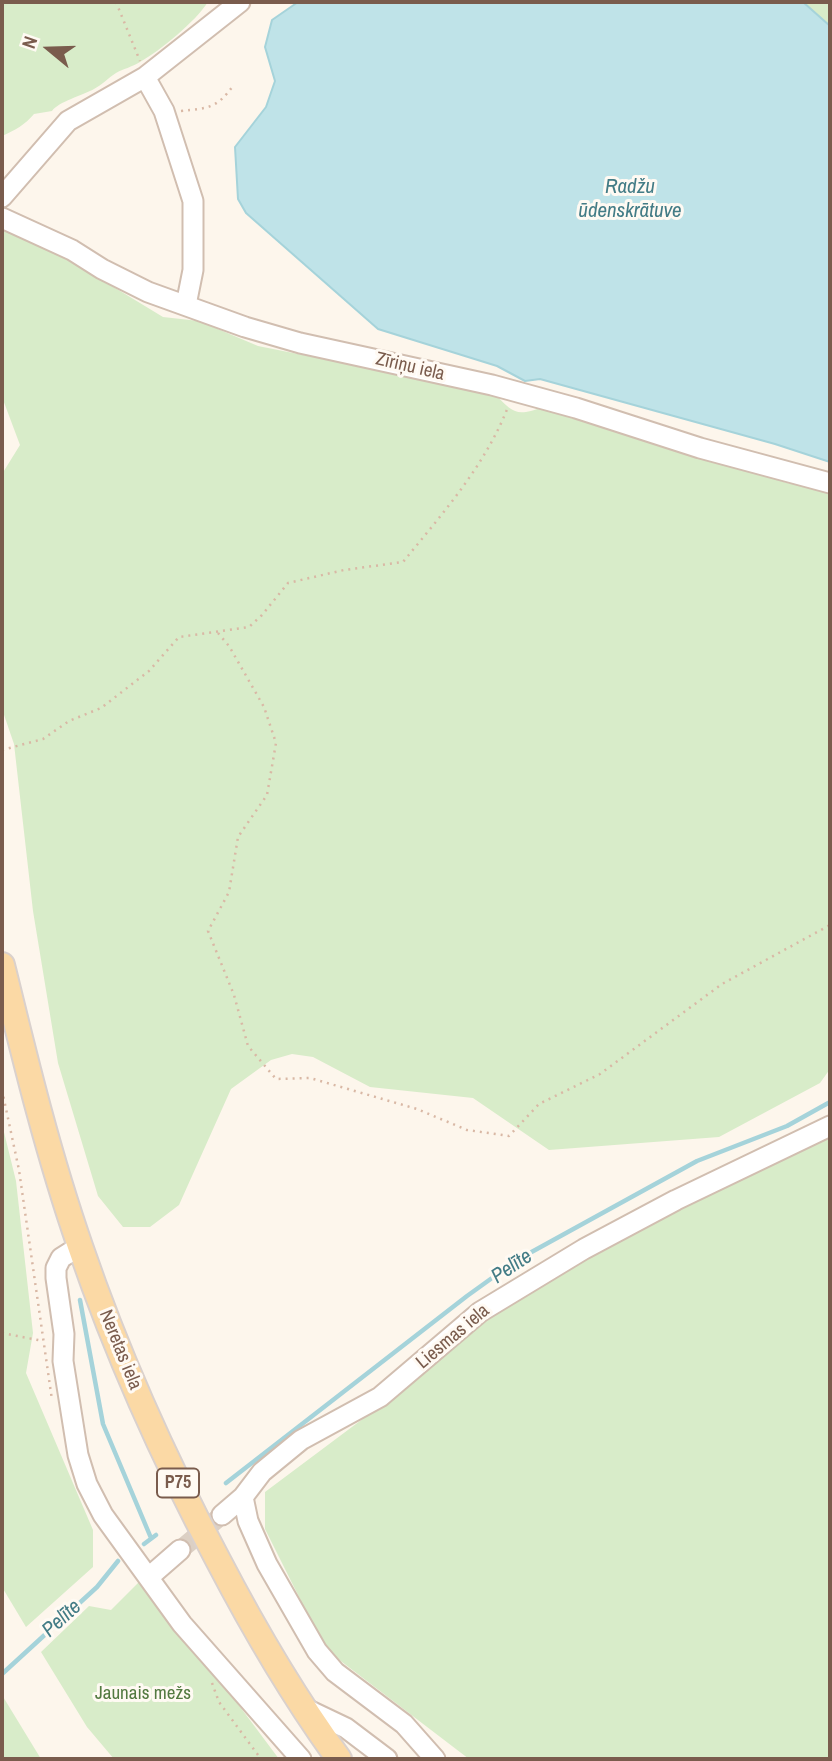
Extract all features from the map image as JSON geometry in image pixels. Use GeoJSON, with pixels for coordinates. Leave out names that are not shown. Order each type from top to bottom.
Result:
{"type":"FeatureCollection","features":[{"type":"Feature","properties":{"kind":"main road","name":"Neretas iela"},"geometry":{"type":"LineString","coordinates":[[2,965],[39,1112],[80,1246],[117,1348],[161,1448],[252,1624],[304,1708]]}},
{"type":"Feature","properties":{"kind":"main road","name":"P75"},"geometry":{"type":"LineString","coordinates":[[304,1708],[339,1759]]}},
{"type":"Feature","properties":{"kind":"street"},"geometry":{"type":"LineString","coordinates":[[2,197],[68,121],[145,77],[240,2]]}},
{"type":"Feature","properties":{"kind":"street"},"geometry":{"type":"LineString","coordinates":[[145,77],[164,111],[194,201],[193,271],[186,305]]}},
{"type":"Feature","properties":{"kind":"street","name":"Zīriņu iela"},"geometry":{"type":"LineString","coordinates":[[2,218],[72,250],[102,269],[148,292],[245,327],[300,343],[514,391],[700,448],[830,483]]}},
{"type":"Feature","properties":{"kind":"street","name":"Liesmas iela"},"geometry":{"type":"LineString","coordinates":[[222,1515],[243,1497],[262,1472],[301,1440],[380,1398],[480,1312],[584,1249],[676,1200],[830,1126]]}},
{"type":"Feature","properties":{"kind":"street"},"geometry":{"type":"LineString","coordinates":[[80,1246],[61,1258],[56,1268],[56,1278],[64,1334],[63,1361],[78,1455],[88,1484],[103,1515],[182,1624],[301,1759]]}},
{"type":"Feature","properties":{"kind":"street"},"geometry":{"type":"LineString","coordinates":[[243,1497],[248,1521],[267,1564],[317,1651],[335,1672],[404,1724],[435,1759]]}},
{"type":"Feature","properties":{"kind":"street"},"geometry":{"type":"LineString","coordinates":[[149,1577],[180,1550]]}},
{"type":"Feature","properties":{"kind":"street"},"geometry":{"type":"LineString","coordinates":[[304,1708],[346,1728],[387,1759]]}},
{"type":"Feature","properties":{"kind":"path"},"geometry":{"type":"LineString","coordinates":[[116,2],[145,77]]}},
{"type":"Feature","properties":{"kind":"path"},"geometry":{"type":"LineString","coordinates":[[157,99],[177,111],[205,108],[220,102],[233,86]]}},
{"type":"Feature","properties":{"kind":"path"},"geometry":{"type":"LineString","coordinates":[[2,750],[43,740],[69,721],[101,708],[149,671],[179,638],[249,627],[288,583],[344,570],[403,562],[466,483],[502,421],[514,391]]}},
{"type":"Feature","properties":{"kind":"path"},"geometry":{"type":"LineString","coordinates":[[218,633],[234,654],[264,707],[276,743],[267,795],[238,837],[229,892],[208,931],[234,995],[248,1046],[276,1079],[310,1078],[416,1109],[467,1130],[509,1136],[539,1104],[600,1074],[722,984],[830,925]]}},
{"type":"Feature","properties":{"kind":"path"},"geometry":{"type":"LineString","coordinates":[[2,1090],[13,1135],[50,1398]]}},
{"type":"Feature","properties":{"kind":"path"},"geometry":{"type":"LineString","coordinates":[[2,1333],[43,1341]]}},
{"type":"Feature","properties":{"kind":"path"},"geometry":{"type":"LineString","coordinates":[[211,1656],[207,1670],[219,1702],[261,1759]]}},
{"type":"Feature","properties":{"kind":"green space"},"geometry":{"type":"Polygon","coordinates":[[[2,2],[208,2],[186,27],[148,57],[52,111],[34,114],[20,127],[2,136],[2,2]]]}},
{"type":"Feature","properties":{"kind":"green space"},"geometry":{"type":"Polygon","coordinates":[[[803,2],[830,2],[830,26],[803,2]]]}},
{"type":"Feature","properties":{"kind":"green space"},"geometry":{"type":"Polygon","coordinates":[[[18,229],[163,317],[199,321],[258,346],[494,393],[516,411],[527,412],[543,407],[787,483],[830,491],[830,1069],[820,1083],[719,1137],[549,1150],[473,1098],[370,1087],[313,1057],[292,1054],[271,1060],[231,1089],[179,1205],[150,1227],[123,1227],[98,1196],[58,1063],[33,911],[14,744],[2,709],[2,474],[20,445],[2,397],[2,231],[18,229]]]}},
{"type":"Feature","properties":{"kind":"green space"},"geometry":{"type":"Polygon","coordinates":[[[2,1124],[16,1181],[33,1333],[26,1373],[93,1530],[93,1567],[26,1627],[2,1587],[2,1124]]]}},
{"type":"Feature","properties":{"kind":"green space"},"geometry":{"type":"Polygon","coordinates":[[[830,1134],[830,1759],[469,1759],[325,1649],[265,1529],[265,1492],[384,1403],[484,1318],[588,1255],[679,1206],[830,1134]]]}},
{"type":"Feature","properties":{"kind":"green space","name":"Jaunais mežs"},"geometry":{"type":"Polygon","coordinates":[[[140,1581],[180,1638],[223,1684],[279,1759],[114,1759],[87,1727],[41,1652],[89,1606],[111,1610],[140,1581]]]}},
{"type":"Feature","properties":{"kind":"green space"},"geometry":{"type":"Polygon","coordinates":[[[2,1695],[41,1759],[2,1759],[2,1695]]]}},
{"type":"Feature","properties":{"kind":"water","name":"Radžu ūdenskrātuve"},"geometry":{"type":"Polygon","coordinates":[[[298,2],[803,2],[830,26],[830,462],[775,444],[540,379],[525,381],[497,366],[378,329],[246,213],[238,199],[235,147],[266,107],[275,81],[265,47],[272,20],[298,2]]]}},
{"type":"Feature","properties":{"kind":"waterway","name":"Pelīte"},"geometry":{"type":"LineString","coordinates":[[226,1483],[517,1260],[697,1161],[787,1126],[830,1102]]}},
{"type":"Feature","properties":{"kind":"waterway"},"geometry":{"type":"LineString","coordinates":[[80,1300],[103,1424],[151,1538]]}},
{"type":"Feature","properties":{"kind":"waterway","name":"Pelīte"},"geometry":{"type":"LineString","coordinates":[[144,1544],[156,1535]]}},
{"type":"Feature","properties":{"kind":"waterway","name":"Pelīte"},"geometry":{"type":"LineString","coordinates":[[2,1674],[97,1587],[118,1561]]}},
{"type":"Feature","properties":{"kind":"tunnel"},"geometry":{"type":"LineString","coordinates":[[180,1550],[222,1515]]}}]}
